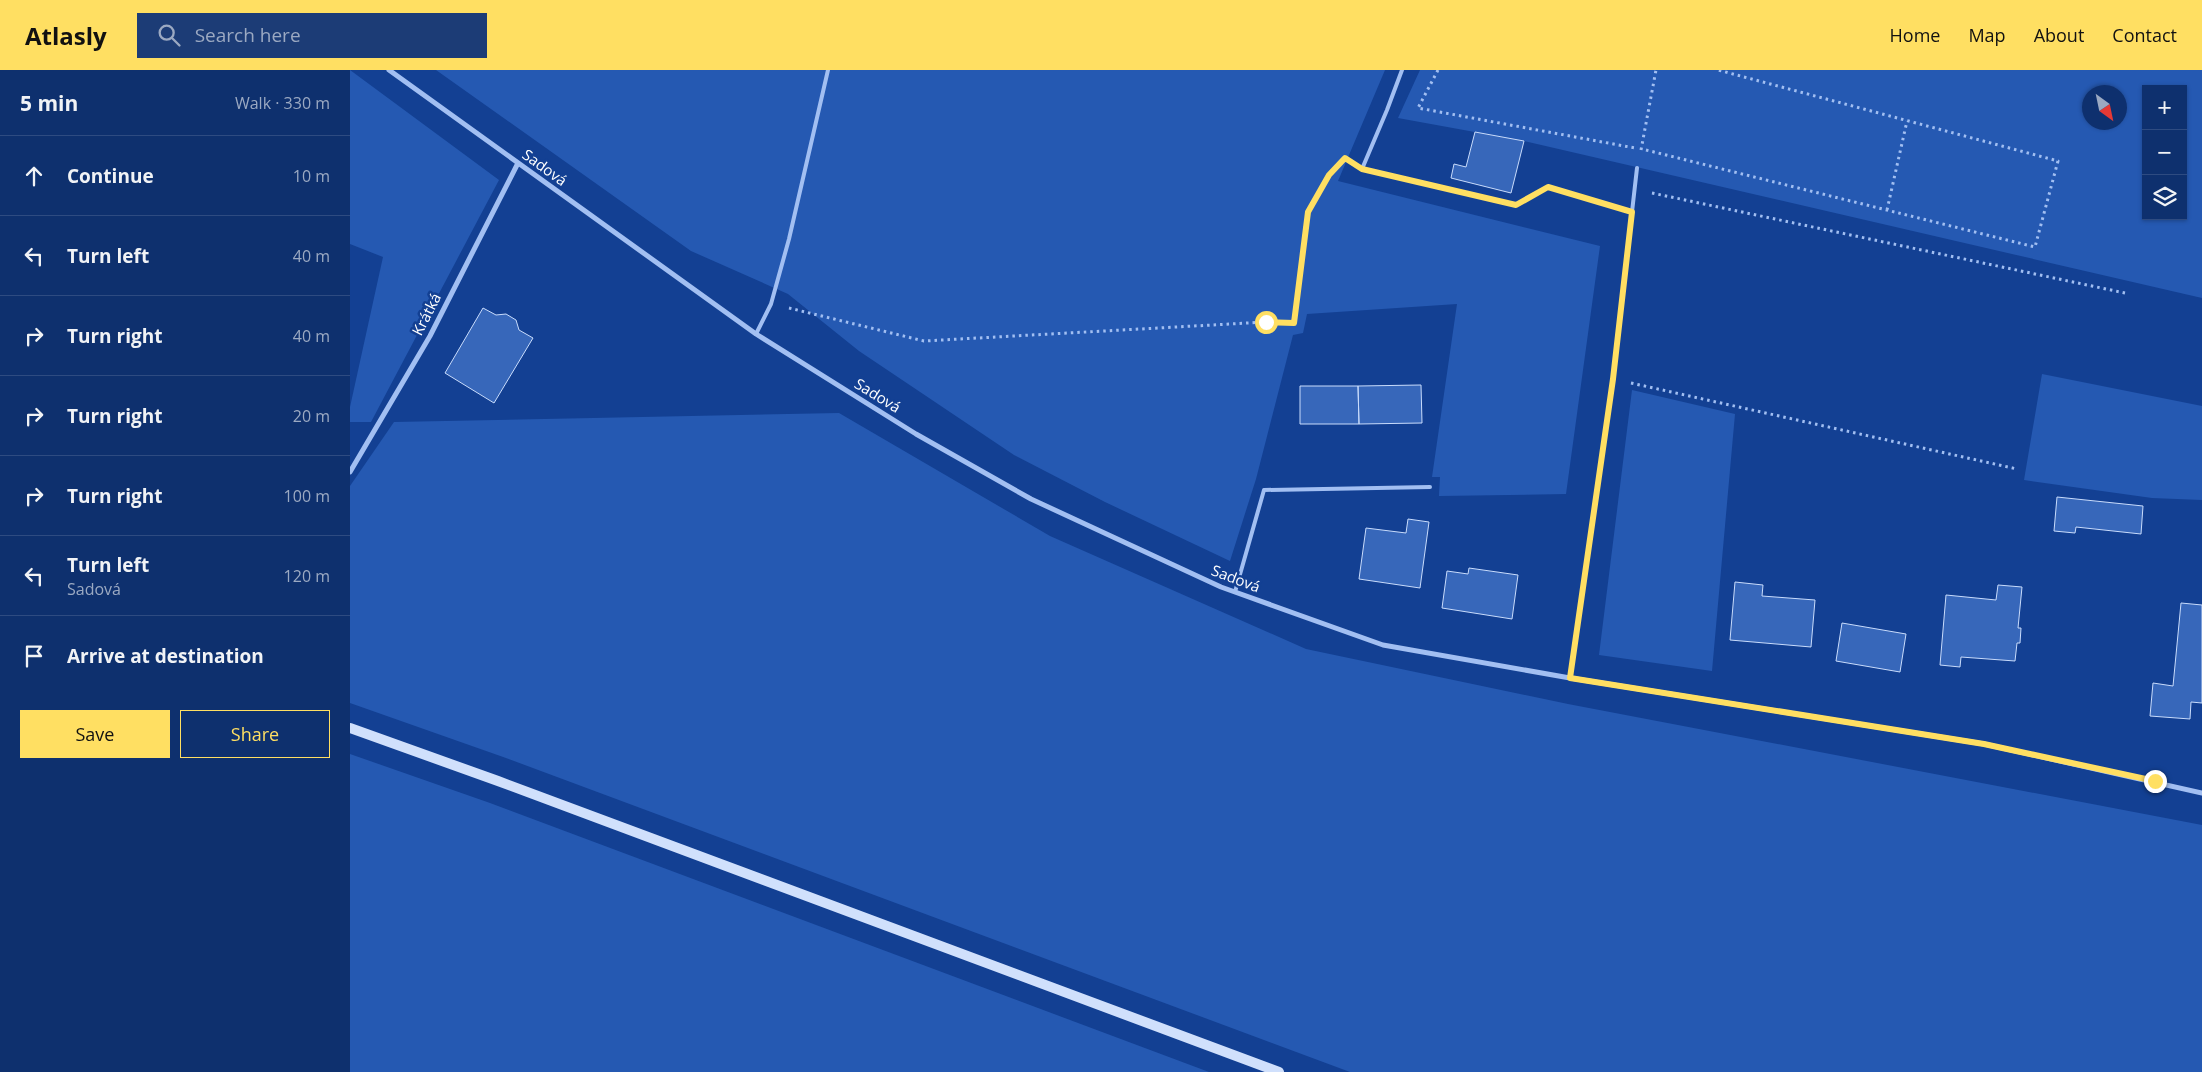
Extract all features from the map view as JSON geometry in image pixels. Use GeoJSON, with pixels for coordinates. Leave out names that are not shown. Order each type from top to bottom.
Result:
{"type":"FeatureCollection","features":[{"type":"Feature","properties":{"kind":"main road"},"geometry":{"type":"LineString","coordinates":[[350,728],[507,784],[1279,1072]]}},
{"type":"Feature","properties":{"kind":"street","name":"Sadová"},"geometry":{"type":"LineString","coordinates":[[389,70],[756,334],[916,434],[1032,499],[1235,592],[1383,645],[1570,678],[1984,744],[2202,793]]}},
{"type":"Feature","properties":{"kind":"street","name":"Krátká"},"geometry":{"type":"LineString","coordinates":[[350,472],[430,336],[518,163]]}},
{"type":"Feature","properties":{"kind":"lane"},"geometry":{"type":"LineString","coordinates":[[756,334],[772,304],[828,70]]}},
{"type":"Feature","properties":{"kind":"lane"},"geometry":{"type":"LineString","coordinates":[[1402,70],[1362,169],[1516,205],[1548,187],[1632,212]]}},
{"type":"Feature","properties":{"kind":"lane"},"geometry":{"type":"LineString","coordinates":[[1570,678],[1613,379],[1637,168]]}},
{"type":"Feature","properties":{"kind":"lane"},"geometry":{"type":"LineString","coordinates":[[1235,592],[1264,490],[1430,486]]}},
{"type":"Feature","properties":{"kind":"path"},"geometry":{"type":"LineString","coordinates":[[1438,70],[1418,108],[1641,149],[2035,247],[2058,161],[1718,70]]}},
{"type":"Feature","properties":{"kind":"path"},"geometry":{"type":"LineString","coordinates":[[1637,168],[1656,70]]}},
{"type":"Feature","properties":{"kind":"path"},"geometry":{"type":"LineString","coordinates":[[1887,210],[1907,121]]}},
{"type":"Feature","properties":{"kind":"path"},"geometry":{"type":"LineString","coordinates":[[772,304],[924,341],[1266,322],[1294,323],[1308,212],[1329,175],[1345,158],[1362,169]]}},
{"type":"Feature","properties":{"kind":"path"},"geometry":{"type":"LineString","coordinates":[[1636,190],[2125,293]]}},
{"type":"Feature","properties":{"kind":"path"},"geometry":{"type":"LineString","coordinates":[[1613,379],[2017,469]]}},
{"type":"Feature","properties":{"kind":"shaded area"},"geometry":{"type":"Polygon","coordinates":[[[350,70],[499,180],[371,422],[350,422],[350,407],[383,257],[350,244],[350,70]]]}},
{"type":"Feature","properties":{"kind":"shaded area"},"geometry":{"type":"Polygon","coordinates":[[[436,70],[1385,70],[1338,181],[1600,246],[1566,494],[1439,496],[1440,477],[1432,477],[1457,304],[1307,314],[1303,333],[1293,335],[1256,479],[1230,561],[1105,502],[1014,455],[859,351],[788,294],[691,251],[436,70]]]}},
{"type":"Feature","properties":{"kind":"shaded area"},"geometry":{"type":"Polygon","coordinates":[[[1420,70],[2202,70],[2202,298],[1524,141],[1398,118],[1420,70]]]}},
{"type":"Feature","properties":{"kind":"shaded area"},"geometry":{"type":"Polygon","coordinates":[[[2042,374],[2202,406],[2202,500],[2152,498],[2024,480],[2042,374]]]}},
{"type":"Feature","properties":{"kind":"shaded area"},"geometry":{"type":"Polygon","coordinates":[[[1632,390],[1735,414],[1712,671],[1599,655],[1632,390]]]}},
{"type":"Feature","properties":{"kind":"shaded area"},"geometry":{"type":"Polygon","coordinates":[[[839,413],[1050,536],[1306,649],[1568,704],[2202,825],[2202,1072],[1350,1072],[506,758],[350,703],[350,486],[394,422],[839,413]]]}},
{"type":"Feature","properties":{"kind":"shaded area"},"geometry":{"type":"Polygon","coordinates":[[[350,754],[490,803],[1209,1072],[350,1072],[350,754]]]}},
{"type":"Feature","properties":{"kind":"building"},"geometry":{"type":"Polygon","coordinates":[[[1475,132],[1524,141],[1511,193],[1451,178],[1454,164],[1466,167],[1475,132]]]}},
{"type":"Feature","properties":{"kind":"building"},"geometry":{"type":"Polygon","coordinates":[[[483,308],[496,315],[506,314],[516,320],[519,330],[533,338],[494,403],[445,373],[483,308]]]}},
{"type":"Feature","properties":{"kind":"building"},"geometry":{"type":"Polygon","coordinates":[[[1421,385],[1422,423],[1359,424],[1358,386],[1421,385]]]}},
{"type":"Feature","properties":{"kind":"building"},"geometry":{"type":"Polygon","coordinates":[[[1300,386],[1358,386],[1359,424],[1300,424],[1300,386]]]}},
{"type":"Feature","properties":{"kind":"building"},"geometry":{"type":"Polygon","coordinates":[[[2057,497],[2143,506],[2141,534],[2076,527],[2075,533],[2054,531],[2057,497]]]}},
{"type":"Feature","properties":{"kind":"building"},"geometry":{"type":"Polygon","coordinates":[[[1408,519],[1429,522],[1420,588],[1359,579],[1366,528],[1406,533],[1408,519]]]}},
{"type":"Feature","properties":{"kind":"building"},"geometry":{"type":"Polygon","coordinates":[[[1469,568],[1518,575],[1512,619],[1442,608],[1447,571],[1468,574],[1469,568]]]}},
{"type":"Feature","properties":{"kind":"building"},"geometry":{"type":"Polygon","coordinates":[[[1735,582],[1763,585],[1762,596],[1815,600],[1811,647],[1730,640],[1735,582]]]}},
{"type":"Feature","properties":{"kind":"building"},"geometry":{"type":"Polygon","coordinates":[[[1998,585],[2022,587],[2018,628],[2021,628],[2020,643],[2017,643],[2015,661],[1961,657],[1960,667],[1940,665],[1946,595],[1996,600],[1998,585]]]}},
{"type":"Feature","properties":{"kind":"building"},"geometry":{"type":"Polygon","coordinates":[[[2181,603],[2202,605],[2202,703],[2191,702],[2190,719],[2150,716],[2153,683],[2173,686],[2181,603]]]}},
{"type":"Feature","properties":{"kind":"building"},"geometry":{"type":"Polygon","coordinates":[[[1842,623],[1906,634],[1900,672],[1836,661],[1842,623]]]}},
{"type":"Feature","properties":{"kind":"route"},"geometry":{"type":"LineString","coordinates":[[1266,322],[1294,323],[1308,212],[1329,175],[1345,158],[1362,169],[1516,205],[1548,187],[1632,212],[1613,379],[1570,678],[1984,744],[2155,781]]}}]}
